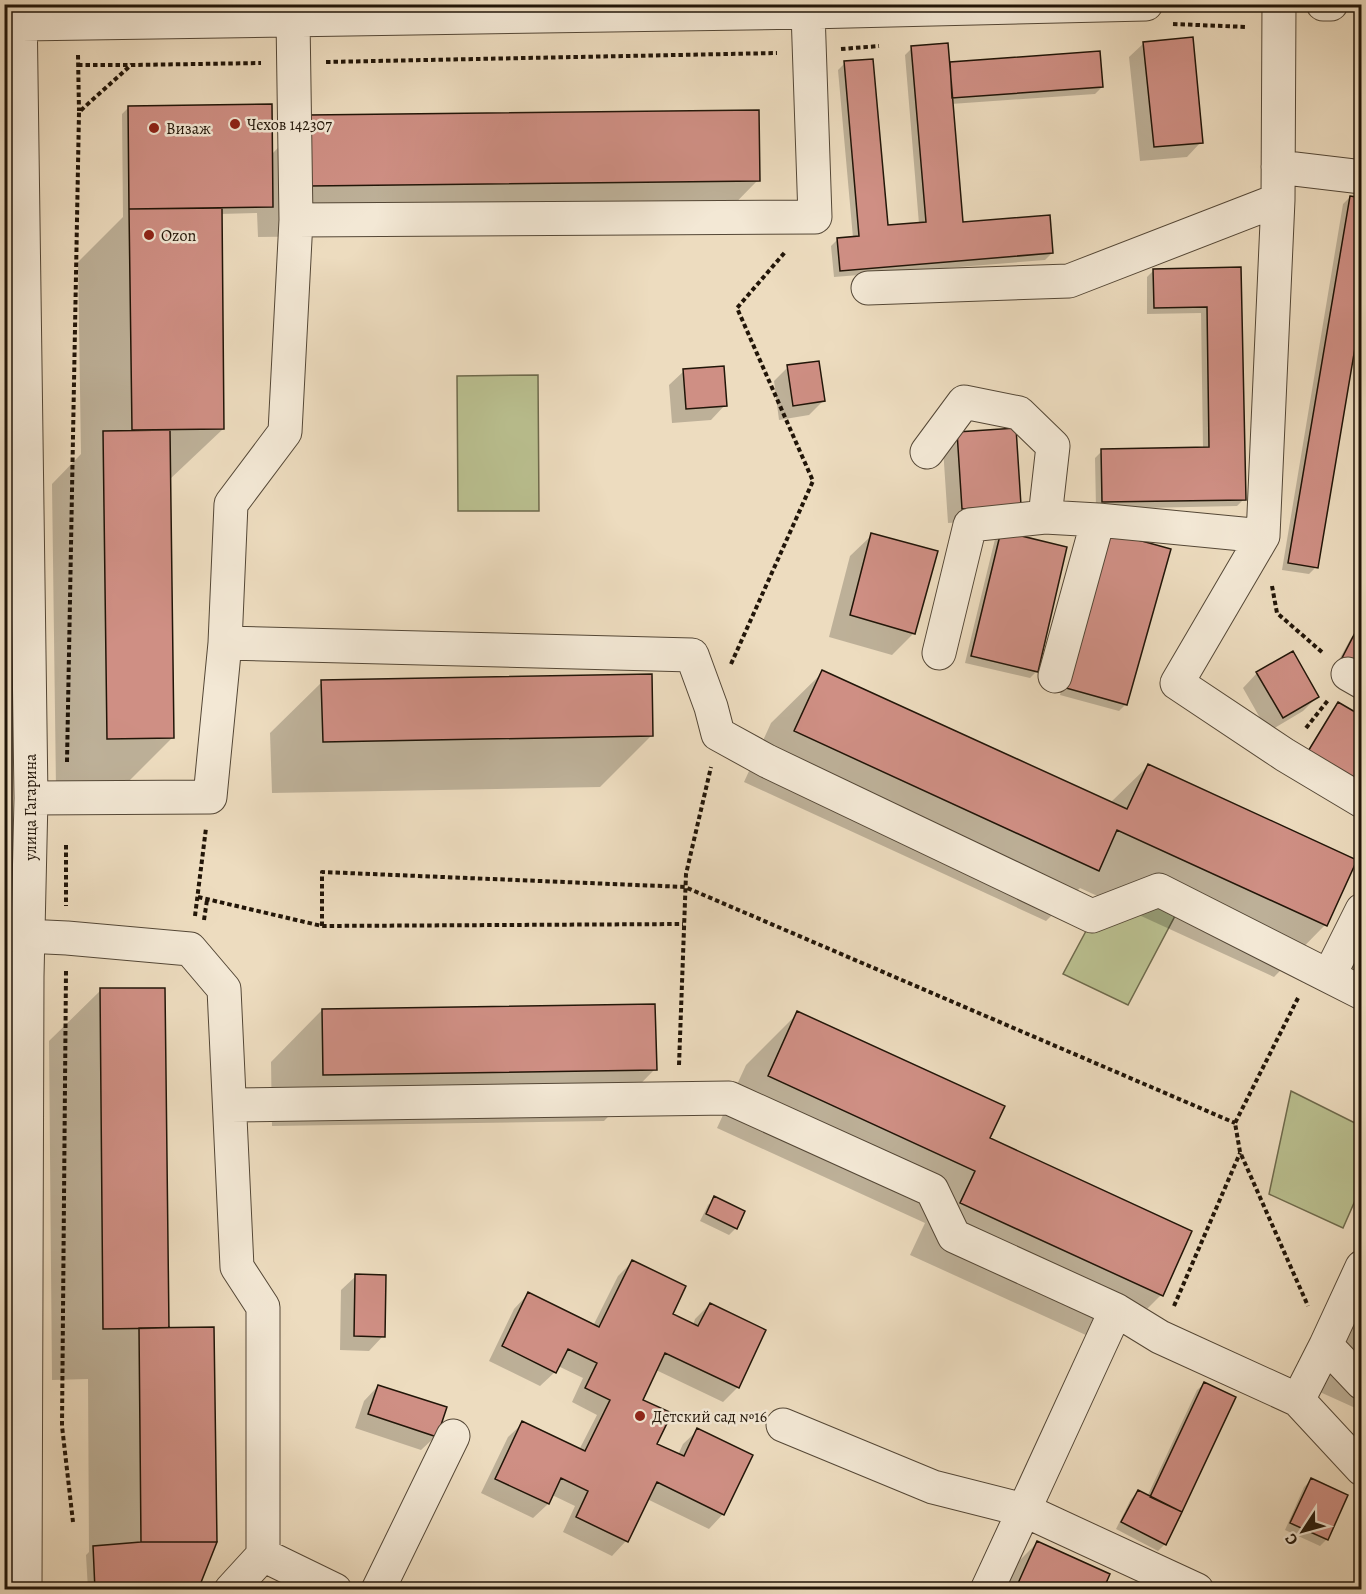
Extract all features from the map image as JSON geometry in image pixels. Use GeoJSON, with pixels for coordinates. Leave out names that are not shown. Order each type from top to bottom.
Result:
{"type":"FeatureCollection","features":[{"type":"Feature","properties":{"kind":"street"},"geometry":{"type":"LineString","coordinates":[[1323,4],[1331,4]]}},
{"type":"Feature","properties":{"kind":"street"},"geometry":{"type":"LineString","coordinates":[[296,220],[816,217],[808,12]]}},
{"type":"Feature","properties":{"kind":"street","name":"улица Гагарина"},"geometry":{"type":"LineString","coordinates":[[25,1590],[16,1098],[16,936],[31,798],[21,14],[293,20],[808,12],[1155,14]]}},
{"type":"Feature","properties":{"kind":"street"},"geometry":{"type":"LineString","coordinates":[[1279,16],[1278,200],[1263,536],[1177,683],[1285,755],[1362,801]]}},
{"type":"Feature","properties":{"kind":"street"},"geometry":{"type":"LineString","coordinates":[[31,798],[66,800],[210,798],[225,643],[231,504],[285,432],[296,220],[293,20]]}},
{"type":"Feature","properties":{"kind":"street"},"geometry":{"type":"LineString","coordinates":[[1278,167],[1362,177]]}},
{"type":"Feature","properties":{"kind":"street"},"geometry":{"type":"LineString","coordinates":[[868,288],[1069,281],[1278,200]]}},
{"type":"Feature","properties":{"kind":"street"},"geometry":{"type":"LineString","coordinates":[[927,452],[964,402],[1019,413],[1053,446],[1045,517]]}},
{"type":"Feature","properties":{"kind":"street"},"geometry":{"type":"LineString","coordinates":[[939,653],[970,525],[1045,517],[1263,536]]}},
{"type":"Feature","properties":{"kind":"street"},"geometry":{"type":"LineString","coordinates":[[1055,676],[1098,520]]}},
{"type":"Feature","properties":{"kind":"street"},"geometry":{"type":"LineString","coordinates":[[225,643],[692,655],[715,721],[767,761],[1092,916],[1159,890],[1362,993]]}},
{"type":"Feature","properties":{"kind":"street"},"geometry":{"type":"LineString","coordinates":[[1322,972],[1362,910]]}},
{"type":"Feature","properties":{"kind":"street"},"geometry":{"type":"LineString","coordinates":[[16,936],[67,938],[190,949],[224,989],[237,1267],[263,1307],[263,1555],[231,1590]]}},
{"type":"Feature","properties":{"kind":"street"},"geometry":{"type":"LineString","coordinates":[[230,1105],[729,1098],[932,1190],[954,1236],[1116,1310],[1160,1337],[1298,1400],[1362,1469]]}},
{"type":"Feature","properties":{"kind":"street"},"geometry":{"type":"LineString","coordinates":[[1298,1400],[1362,1268]]}},
{"type":"Feature","properties":{"kind":"street"},"geometry":{"type":"LineString","coordinates":[[987,1590],[1116,1310]]}},
{"type":"Feature","properties":{"kind":"street"},"geometry":{"type":"LineString","coordinates":[[1326,1345],[1362,1383]]}},
{"type":"Feature","properties":{"kind":"street"},"geometry":{"type":"LineString","coordinates":[[783,1425],[933,1487],[1024,1510],[1197,1590]]}},
{"type":"Feature","properties":{"kind":"street"},"geometry":{"type":"LineString","coordinates":[[378,1590],[453,1436]]}},
{"type":"Feature","properties":{"kind":"street"},"geometry":{"type":"LineString","coordinates":[[263,1555],[335,1590]]}},
{"type":"Feature","properties":{"kind":"path"},"geometry":{"type":"LineString","coordinates":[[1155,14],[1279,16]]}},
{"type":"Feature","properties":{"kind":"path"},"geometry":{"type":"LineString","coordinates":[[78,65],[293,63],[810,52],[881,46]]}},
{"type":"Feature","properties":{"kind":"path"},"geometry":{"type":"LineString","coordinates":[[73,1522],[62,1426],[67,938],[66,800],[79,112],[131,65]]}},
{"type":"Feature","properties":{"kind":"path"},"geometry":{"type":"LineString","coordinates":[[679,1100],[686,874],[715,721],[813,481],[737,308],[816,217]]}},
{"type":"Feature","properties":{"kind":"path"},"geometry":{"type":"LineString","coordinates":[[1263,536],[1277,613],[1355,678],[1285,755]]}},
{"type":"Feature","properties":{"kind":"path"},"geometry":{"type":"LineString","coordinates":[[210,798],[198,897],[322,926],[683,924]]}},
{"type":"Feature","properties":{"kind":"path"},"geometry":{"type":"LineString","coordinates":[[322,926],[322,872],[685,887],[1235,1123]]}},
{"type":"Feature","properties":{"kind":"path"},"geometry":{"type":"LineString","coordinates":[[1322,972],[1235,1123],[1240,1152],[1326,1345]]}},
{"type":"Feature","properties":{"kind":"path"},"geometry":{"type":"LineString","coordinates":[[1160,1337],[1240,1152]]}},
{"type":"Feature","properties":{"kind":"green space"},"geometry":{"type":"Polygon","coordinates":[[[538,375],[539,511],[458,511],[457,376],[538,375]]]}},
{"type":"Feature","properties":{"kind":"green space"},"geometry":{"type":"Polygon","coordinates":[[[1158,906],[1176,914],[1128,1005],[1063,974],[1086,931],[1158,906]]]}},
{"type":"Feature","properties":{"kind":"green space"},"geometry":{"type":"Polygon","coordinates":[[[1291,1091],[1361,1126],[1361,1187],[1343,1228],[1269,1194],[1291,1091]]]}},
{"type":"Feature","properties":{"kind":"building"},"geometry":{"type":"Polygon","coordinates":[[[1193,37],[1203,143],[1154,147],[1143,42],[1193,37]]]}},
{"type":"Feature","properties":{"kind":"building"},"geometry":{"type":"Polygon","coordinates":[[[948,43],[963,222],[1050,215],[1053,253],[840,271],[837,238],[859,236],[844,61],[873,59],[888,225],[926,222],[911,46],[948,43]]]}},
{"type":"Feature","properties":{"kind":"building"},"geometry":{"type":"Polygon","coordinates":[[[1100,51],[1103,87],[952,98],[950,62],[1100,51]]]}},
{"type":"Feature","properties":{"kind":"building"},"geometry":{"type":"Polygon","coordinates":[[[272,104],[273,207],[129,209],[128,106],[272,104]]]}},
{"type":"Feature","properties":{"kind":"building"},"geometry":{"type":"Polygon","coordinates":[[[759,110],[760,181],[309,186],[308,115],[759,110]]]}},
{"type":"Feature","properties":{"kind":"building"},"geometry":{"type":"Polygon","coordinates":[[[1350,196],[1362,198],[1362,306],[1318,568],[1288,563],[1350,196]]]}},
{"type":"Feature","properties":{"kind":"building"},"geometry":{"type":"Polygon","coordinates":[[[222,208],[224,429],[132,430],[129,209],[222,208]]]}},
{"type":"Feature","properties":{"kind":"building"},"geometry":{"type":"Polygon","coordinates":[[[1241,267],[1246,500],[1102,502],[1101,449],[1209,447],[1207,307],[1154,308],[1153,269],[1241,267]]]}},
{"type":"Feature","properties":{"kind":"building"},"geometry":{"type":"Polygon","coordinates":[[[819,361],[825,401],[793,406],[787,365],[819,361]]]}},
{"type":"Feature","properties":{"kind":"building"},"geometry":{"type":"Polygon","coordinates":[[[724,366],[727,406],[686,409],[683,369],[724,366]]]}},
{"type":"Feature","properties":{"kind":"building"},"geometry":{"type":"Polygon","coordinates":[[[1016,428],[1021,505],[962,509],[957,432],[1016,428]]]}},
{"type":"Feature","properties":{"kind":"building"},"geometry":{"type":"Polygon","coordinates":[[[170,430],[174,738],[107,739],[103,431],[170,430]]]}},
{"type":"Feature","properties":{"kind":"building"},"geometry":{"type":"Polygon","coordinates":[[[1001,531],[1067,547],[1038,672],[971,656],[1001,531]]]}},
{"type":"Feature","properties":{"kind":"building"},"geometry":{"type":"Polygon","coordinates":[[[1109,532],[1171,549],[1127,705],[1066,688],[1109,532]]]}},
{"type":"Feature","properties":{"kind":"building"},"geometry":{"type":"Polygon","coordinates":[[[871,533],[938,551],[915,634],[850,615],[871,533]]]}},
{"type":"Feature","properties":{"kind":"building"},"geometry":{"type":"Polygon","coordinates":[[[1357,629],[1362,631],[1362,671],[1341,660],[1357,629]]]}},
{"type":"Feature","properties":{"kind":"building"},"geometry":{"type":"Polygon","coordinates":[[[1293,651],[1319,697],[1283,718],[1256,672],[1293,651]]]}},
{"type":"Feature","properties":{"kind":"building"},"geometry":{"type":"Polygon","coordinates":[[[822,670],[1127,809],[1148,764],[1357,860],[1327,926],[1117,830],[1099,871],[794,731],[822,670]]]}},
{"type":"Feature","properties":{"kind":"building"},"geometry":{"type":"Polygon","coordinates":[[[652,674],[653,736],[323,742],[321,680],[652,674]]]}},
{"type":"Feature","properties":{"kind":"building"},"geometry":{"type":"Polygon","coordinates":[[[1338,702],[1362,716],[1362,779],[1358,784],[1307,753],[1338,702]]]}},
{"type":"Feature","properties":{"kind":"building"},"geometry":{"type":"Polygon","coordinates":[[[100,988],[165,988],[169,1328],[103,1329],[100,988]]]}},
{"type":"Feature","properties":{"kind":"building"},"geometry":{"type":"Polygon","coordinates":[[[655,1004],[657,1070],[323,1075],[322,1009],[655,1004]]]}},
{"type":"Feature","properties":{"kind":"building"},"geometry":{"type":"Polygon","coordinates":[[[797,1011],[1005,1106],[990,1138],[1192,1231],[1163,1296],[960,1203],[975,1171],[768,1076],[797,1011]]]}},
{"type":"Feature","properties":{"kind":"building"},"geometry":{"type":"Polygon","coordinates":[[[714,1196],[745,1211],[737,1229],[706,1214],[714,1196]]]}},
{"type":"Feature","properties":{"kind":"building"},"geometry":{"type":"Polygon","coordinates":[[[632,1260],[686,1286],[673,1314],[698,1326],[710,1303],[766,1330],[739,1388],[665,1353],[643,1400],[672,1413],[657,1444],[684,1456],[697,1428],[753,1455],[724,1515],[657,1482],[628,1542],[576,1517],[588,1491],[561,1478],[549,1504],[495,1479],[522,1421],[585,1451],[610,1400],[585,1388],[597,1363],[568,1349],[556,1373],[502,1346],[528,1292],[599,1327],[632,1260]]]}},
{"type":"Feature","properties":{"kind":"building"},"geometry":{"type":"Polygon","coordinates":[[[355,1274],[386,1275],[385,1337],[354,1336],[355,1274]]]}},
{"type":"Feature","properties":{"kind":"building"},"geometry":{"type":"Polygon","coordinates":[[[214,1327],[217,1542],[141,1542],[139,1328],[214,1327]]]}},
{"type":"Feature","properties":{"kind":"building"},"geometry":{"type":"Polygon","coordinates":[[[1204,1382],[1236,1397],[1182,1512],[1150,1497],[1204,1382]]]}},
{"type":"Feature","properties":{"kind":"building"},"geometry":{"type":"Polygon","coordinates":[[[378,1385],[447,1407],[437,1437],[368,1414],[378,1385]]]}},
{"type":"Feature","properties":{"kind":"building"},"geometry":{"type":"Polygon","coordinates":[[[1311,1478],[1348,1495],[1328,1540],[1290,1523],[1311,1478]]]}},
{"type":"Feature","properties":{"kind":"building"},"geometry":{"type":"Polygon","coordinates":[[[1138,1490],[1182,1512],[1166,1545],[1121,1522],[1138,1490]]]}},
{"type":"Feature","properties":{"kind":"building"},"geometry":{"type":"Polygon","coordinates":[[[1037,1541],[1110,1574],[1103,1590],[1015,1590],[1037,1541]]]}},
{"type":"Feature","properties":{"kind":"building"},"geometry":{"type":"Polygon","coordinates":[[[141,1542],[217,1542],[198,1590],[95,1590],[93,1546],[141,1542]]]}},
{"type":"Feature","properties":{"kind":"place","name":"Чехов 142307"},"geometry":{"type":"Point","coordinates":[235,124]}},
{"type":"Feature","properties":{"kind":"place","name":"Визаж"},"geometry":{"type":"Point","coordinates":[154,128]}},
{"type":"Feature","properties":{"kind":"place","name":"Ozon"},"geometry":{"type":"Point","coordinates":[149,235]}},
{"type":"Feature","properties":{"kind":"place","name":"Детский сад №16"},"geometry":{"type":"Point","coordinates":[640,1416]}}]}
